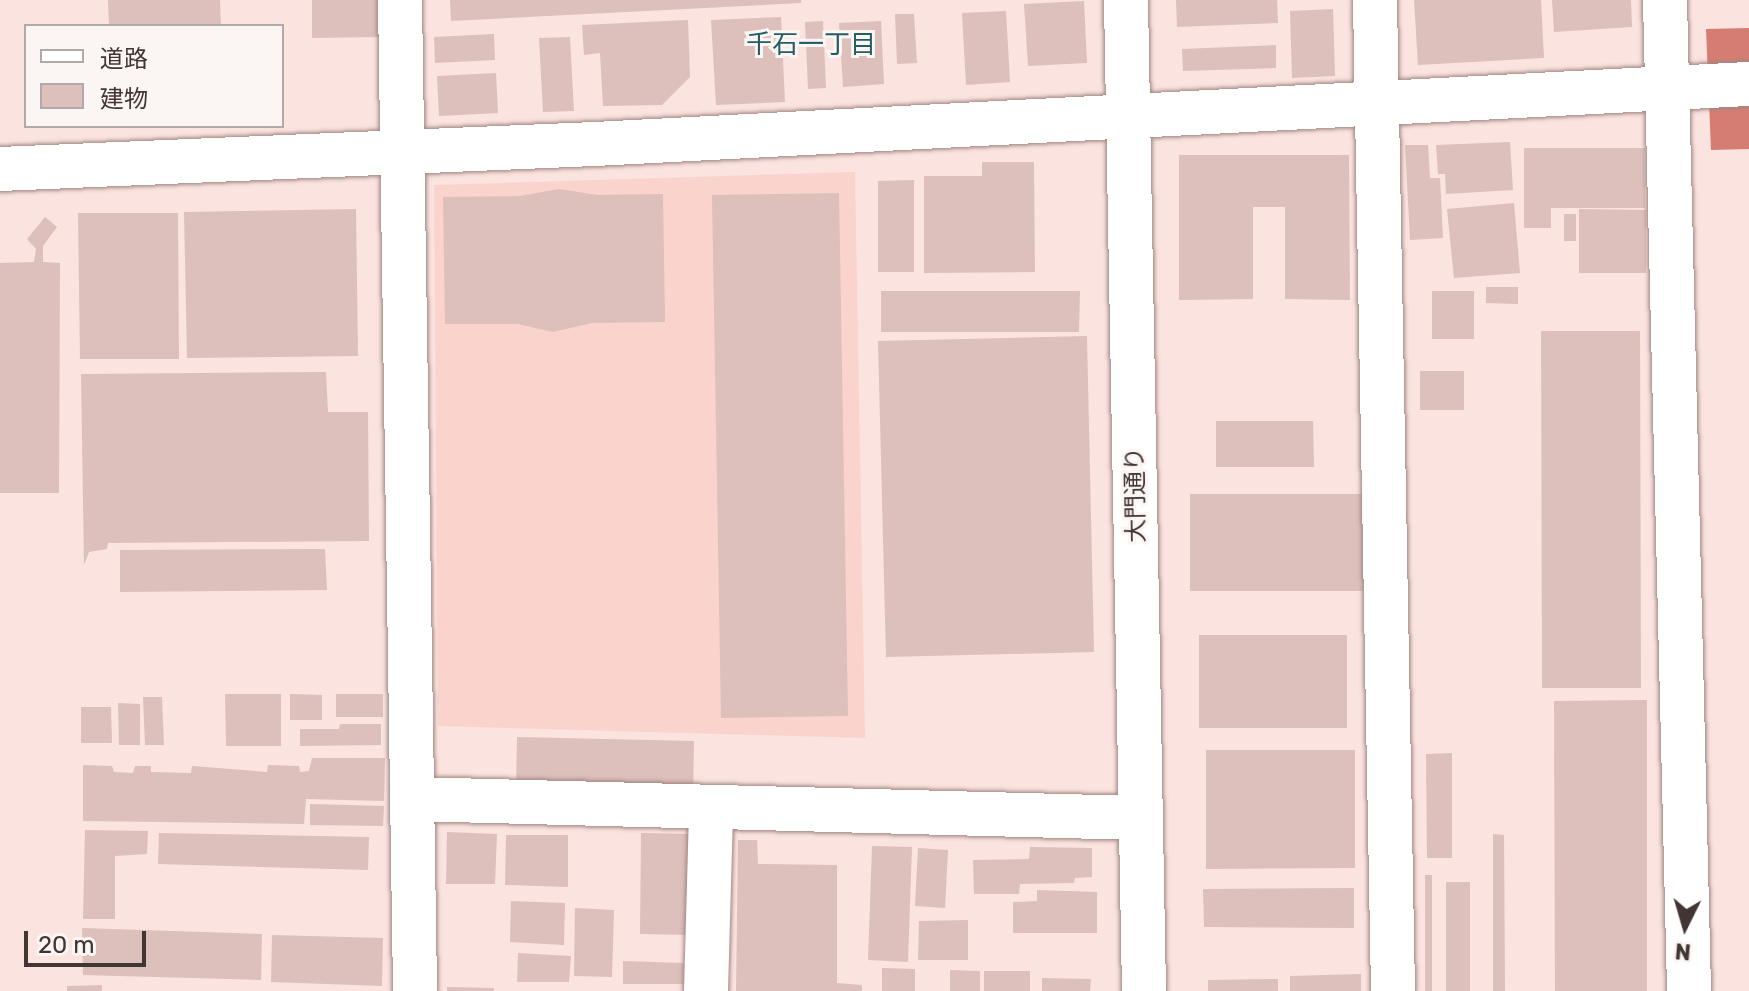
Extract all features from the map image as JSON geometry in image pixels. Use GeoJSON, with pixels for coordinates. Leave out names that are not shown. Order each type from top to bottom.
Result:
{"type":"FeatureCollection","features":[{"type":"Feature","properties":{"kind":"street"},"geometry":{"type":"LineString","coordinates":[[400,0],[415,991]]}},
{"type":"Feature","properties":{"kind":"street","name":"大門通り"},"geometry":{"type":"LineString","coordinates":[[1126,0],[1144,991]]}},
{"type":"Feature","properties":{"kind":"street"},"geometry":{"type":"LineString","coordinates":[[1375,0],[1393,991]]}},
{"type":"Feature","properties":{"kind":"street"},"geometry":{"type":"LineString","coordinates":[[1665,0],[1686,87],[1689,991]]}},
{"type":"Feature","properties":{"kind":"street"},"geometry":{"type":"LineString","coordinates":[[0,169],[1129,118],[1749,84]]}},
{"type":"Feature","properties":{"kind":"street"},"geometry":{"type":"LineString","coordinates":[[413,799],[1141,818]]}},
{"type":"Feature","properties":{"kind":"street"},"geometry":{"type":"LineString","coordinates":[[706,991],[711,808]]}},
{"type":"Feature","properties":{"kind":"shaded area"},"geometry":{"type":"Polygon","coordinates":[[[1749,28],[1749,149],[1711,150],[1706,29],[1749,28]]]}},
{"type":"Feature","properties":{"kind":"shaded area"},"geometry":{"type":"Polygon","coordinates":[[[855,172],[865,738],[438,726],[434,185],[855,172]]]}},
{"type":"Feature","properties":{"kind":"building"},"geometry":{"type":"Polygon","coordinates":[[[108,0],[220,0],[221,24],[109,24],[108,0]]]}},
{"type":"Feature","properties":{"kind":"building"},"geometry":{"type":"Polygon","coordinates":[[[312,0],[378,0],[379,37],[312,38],[312,0]]]}},
{"type":"Feature","properties":{"kind":"building"},"geometry":{"type":"Polygon","coordinates":[[[450,0],[801,0],[801,3],[451,21],[450,0]]]}},
{"type":"Feature","properties":{"kind":"building"},"geometry":{"type":"Polygon","coordinates":[[[1176,0],[1277,0],[1278,23],[1177,27],[1176,0]]]}},
{"type":"Feature","properties":{"kind":"building"},"geometry":{"type":"Polygon","coordinates":[[[1414,0],[1541,0],[1544,58],[1418,65],[1414,0]]]}},
{"type":"Feature","properties":{"kind":"building"},"geometry":{"type":"Polygon","coordinates":[[[1552,0],[1631,0],[1632,27],[1554,32],[1552,0]]]}},
{"type":"Feature","properties":{"kind":"building"},"geometry":{"type":"Polygon","coordinates":[[[1084,1],[1087,63],[1028,66],[1024,4],[1084,1]]]}},
{"type":"Feature","properties":{"kind":"building"},"geometry":{"type":"Polygon","coordinates":[[[1333,9],[1335,76],[1292,78],[1290,11],[1333,9]]]}},
{"type":"Feature","properties":{"kind":"building"},"geometry":{"type":"Polygon","coordinates":[[[1006,11],[1010,82],[966,85],[962,13],[1006,11]]]}},
{"type":"Feature","properties":{"kind":"building"},"geometry":{"type":"Polygon","coordinates":[[[895,14],[914,14],[917,63],[897,64],[895,14]]]}},
{"type":"Feature","properties":{"kind":"building"},"geometry":{"type":"Polygon","coordinates":[[[781,17],[785,102],[716,105],[711,20],[781,17]]]}},
{"type":"Feature","properties":{"kind":"building"},"geometry":{"type":"Polygon","coordinates":[[[688,20],[690,77],[662,105],[603,106],[600,53],[584,55],[582,25],[688,20]]]}},
{"type":"Feature","properties":{"kind":"building"},"geometry":{"type":"Polygon","coordinates":[[[823,21],[826,88],[808,89],[805,22],[823,21]]]}},
{"type":"Feature","properties":{"kind":"building"},"geometry":{"type":"Polygon","coordinates":[[[881,21],[884,84],[843,87],[839,23],[881,21]]]}},
{"type":"Feature","properties":{"kind":"building"},"geometry":{"type":"Polygon","coordinates":[[[494,34],[495,60],[435,63],[434,37],[494,34]]]}},
{"type":"Feature","properties":{"kind":"building"},"geometry":{"type":"Polygon","coordinates":[[[570,37],[574,111],[543,112],[539,38],[570,37]]]}},
{"type":"Feature","properties":{"kind":"building"},"geometry":{"type":"Polygon","coordinates":[[[1276,45],[1276,68],[1183,71],[1182,49],[1276,45]]]}},
{"type":"Feature","properties":{"kind":"building"},"geometry":{"type":"Polygon","coordinates":[[[496,73],[498,113],[439,116],[437,76],[496,73]]]}},
{"type":"Feature","properties":{"kind":"building"},"geometry":{"type":"Polygon","coordinates":[[[1510,142],[1513,190],[1446,194],[1445,174],[1438,174],[1436,145],[1510,142]]]}},
{"type":"Feature","properties":{"kind":"building"},"geometry":{"type":"Polygon","coordinates":[[[1405,145],[1428,145],[1430,178],[1440,178],[1443,238],[1410,240],[1405,145]]]}},
{"type":"Feature","properties":{"kind":"building"},"geometry":{"type":"Polygon","coordinates":[[[1524,148],[1645,148],[1645,208],[1551,208],[1551,228],[1524,228],[1524,148]]]}},
{"type":"Feature","properties":{"kind":"building"},"geometry":{"type":"Polygon","coordinates":[[[1179,155],[1349,155],[1350,300],[1285,299],[1285,207],[1253,207],[1253,299],[1179,300],[1179,155]]]}},
{"type":"Feature","properties":{"kind":"building"},"geometry":{"type":"Polygon","coordinates":[[[982,162],[1034,162],[1035,272],[924,273],[924,176],[982,176],[982,162]]]}},
{"type":"Feature","properties":{"kind":"building"},"geometry":{"type":"Polygon","coordinates":[[[914,180],[914,272],[878,272],[878,181],[914,180]]]}},
{"type":"Feature","properties":{"kind":"building"},"geometry":{"type":"Polygon","coordinates":[[[559,189],[597,195],[663,194],[665,322],[592,323],[553,332],[518,324],[445,324],[443,197],[520,196],[559,189]]]}},
{"type":"Feature","properties":{"kind":"building"},"geometry":{"type":"Polygon","coordinates":[[[839,193],[848,716],[721,718],[712,195],[839,193]]]}},
{"type":"Feature","properties":{"kind":"building"},"geometry":{"type":"Polygon","coordinates":[[[1514,203],[1520,273],[1454,278],[1447,209],[1514,203]]]}},
{"type":"Feature","properties":{"kind":"building"},"geometry":{"type":"Polygon","coordinates":[[[356,209],[358,356],[187,358],[184,212],[356,209]]]}},
{"type":"Feature","properties":{"kind":"building"},"geometry":{"type":"Polygon","coordinates":[[[1579,209],[1646,210],[1646,273],[1579,273],[1579,209]]]}},
{"type":"Feature","properties":{"kind":"building"},"geometry":{"type":"Polygon","coordinates":[[[78,213],[178,213],[179,359],[80,359],[78,213]]]}},
{"type":"Feature","properties":{"kind":"building"},"geometry":{"type":"Polygon","coordinates":[[[1564,214],[1576,214],[1576,241],[1564,241],[1564,214]]]}},
{"type":"Feature","properties":{"kind":"building"},"geometry":{"type":"Polygon","coordinates":[[[45,217],[57,227],[43,246],[43,262],[60,263],[59,493],[0,493],[0,263],[34,262],[36,249],[27,239],[45,217]]]}},
{"type":"Feature","properties":{"kind":"building"},"geometry":{"type":"Polygon","coordinates":[[[1486,287],[1518,287],[1518,304],[1486,303],[1486,287]]]}},
{"type":"Feature","properties":{"kind":"building"},"geometry":{"type":"Polygon","coordinates":[[[881,291],[1080,291],[1079,332],[881,332],[881,291]]]}},
{"type":"Feature","properties":{"kind":"building"},"geometry":{"type":"Polygon","coordinates":[[[1432,291],[1474,291],[1474,339],[1432,339],[1432,291]]]}},
{"type":"Feature","properties":{"kind":"building"},"geometry":{"type":"Polygon","coordinates":[[[1541,331],[1640,331],[1641,688],[1542,688],[1541,331]]]}},
{"type":"Feature","properties":{"kind":"building"},"geometry":{"type":"Polygon","coordinates":[[[1087,336],[1094,652],[886,657],[878,341],[1087,336]]]}},
{"type":"Feature","properties":{"kind":"building"},"geometry":{"type":"Polygon","coordinates":[[[1420,371],[1464,371],[1464,410],[1420,410],[1420,371]]]}},
{"type":"Feature","properties":{"kind":"building"},"geometry":{"type":"Polygon","coordinates":[[[326,372],[328,412],[368,412],[369,541],[108,543],[107,549],[89,552],[84,565],[81,374],[326,372]]]}},
{"type":"Feature","properties":{"kind":"building"},"geometry":{"type":"Polygon","coordinates":[[[1216,421],[1313,421],[1314,467],[1216,467],[1216,421]]]}},
{"type":"Feature","properties":{"kind":"building"},"geometry":{"type":"Polygon","coordinates":[[[1190,494],[1362,494],[1363,591],[1190,591],[1190,494]]]}},
{"type":"Feature","properties":{"kind":"building"},"geometry":{"type":"Polygon","coordinates":[[[325,549],[327,590],[120,592],[120,550],[325,549]]]}},
{"type":"Feature","properties":{"kind":"building"},"geometry":{"type":"Polygon","coordinates":[[[1199,635],[1347,635],[1347,728],[1199,728],[1199,635]]]}},
{"type":"Feature","properties":{"kind":"building"},"geometry":{"type":"Polygon","coordinates":[[[225,694],[281,694],[281,746],[226,746],[225,694]]]}},
{"type":"Feature","properties":{"kind":"building"},"geometry":{"type":"Polygon","coordinates":[[[290,694],[322,695],[322,720],[290,720],[290,694]]]}},
{"type":"Feature","properties":{"kind":"building"},"geometry":{"type":"Polygon","coordinates":[[[336,694],[383,694],[383,717],[336,717],[336,694]]]}},
{"type":"Feature","properties":{"kind":"building"},"geometry":{"type":"Polygon","coordinates":[[[143,697],[162,697],[164,745],[145,745],[143,697]]]}},
{"type":"Feature","properties":{"kind":"building"},"geometry":{"type":"Polygon","coordinates":[[[1647,700],[1647,991],[1555,991],[1554,701],[1647,700]]]}},
{"type":"Feature","properties":{"kind":"building"},"geometry":{"type":"Polygon","coordinates":[[[118,703],[140,704],[140,745],[119,745],[118,703]]]}},
{"type":"Feature","properties":{"kind":"building"},"geometry":{"type":"Polygon","coordinates":[[[81,707],[111,707],[112,743],[81,743],[81,707]]]}},
{"type":"Feature","properties":{"kind":"building"},"geometry":{"type":"Polygon","coordinates":[[[340,724],[381,724],[381,745],[300,746],[300,729],[339,729],[340,724]]]}},
{"type":"Feature","properties":{"kind":"building"},"geometry":{"type":"Polygon","coordinates":[[[517,737],[694,741],[693,795],[516,791],[517,737]]]}},
{"type":"Feature","properties":{"kind":"building"},"geometry":{"type":"Polygon","coordinates":[[[1206,750],[1355,750],[1355,868],[1206,869],[1206,750]]]}},
{"type":"Feature","properties":{"kind":"building"},"geometry":{"type":"Polygon","coordinates":[[[1452,753],[1452,858],[1427,858],[1426,754],[1452,753]]]}},
{"type":"Feature","properties":{"kind":"building"},"geometry":{"type":"Polygon","coordinates":[[[312,758],[385,758],[384,801],[306,799],[304,824],[83,821],[83,765],[112,766],[114,772],[133,773],[135,766],[151,766],[151,772],[191,773],[192,766],[267,772],[268,765],[299,766],[300,772],[309,771],[312,758]]]}},
{"type":"Feature","properties":{"kind":"building"},"geometry":{"type":"Polygon","coordinates":[[[310,804],[384,806],[383,826],[310,825],[310,804]]]}},
{"type":"Feature","properties":{"kind":"building"},"geometry":{"type":"Polygon","coordinates":[[[85,830],[148,831],[147,854],[115,856],[115,919],[83,919],[85,830]]]}},
{"type":"Feature","properties":{"kind":"building"},"geometry":{"type":"Polygon","coordinates":[[[447,832],[497,834],[495,884],[446,884],[447,832]]]}},
{"type":"Feature","properties":{"kind":"building"},"geometry":{"type":"Polygon","coordinates":[[[159,833],[369,837],[368,870],[158,864],[159,833]]]}},
{"type":"Feature","properties":{"kind":"building"},"geometry":{"type":"Polygon","coordinates":[[[641,833],[690,834],[689,935],[640,934],[641,833]]]}},
{"type":"Feature","properties":{"kind":"building"},"geometry":{"type":"Polygon","coordinates":[[[1493,834],[1504,835],[1505,991],[1493,991],[1493,834]]]}},
{"type":"Feature","properties":{"kind":"building"},"geometry":{"type":"Polygon","coordinates":[[[506,835],[568,835],[568,887],[505,885],[506,835]]]}},
{"type":"Feature","properties":{"kind":"building"},"geometry":{"type":"Polygon","coordinates":[[[738,840],[757,840],[758,864],[837,865],[837,983],[862,985],[862,991],[736,991],[738,840]]]}},
{"type":"Feature","properties":{"kind":"building"},"geometry":{"type":"Polygon","coordinates":[[[872,846],[912,847],[908,962],[868,960],[872,846]]]}},
{"type":"Feature","properties":{"kind":"building"},"geometry":{"type":"Polygon","coordinates":[[[1030,847],[1092,848],[1092,877],[1075,878],[1074,883],[1020,884],[1019,894],[974,894],[973,860],[1029,859],[1030,847]]]}},
{"type":"Feature","properties":{"kind":"building"},"geometry":{"type":"Polygon","coordinates":[[[918,848],[948,850],[945,908],[915,906],[918,848]]]}},
{"type":"Feature","properties":{"kind":"building"},"geometry":{"type":"Polygon","coordinates":[[[1425,875],[1432,875],[1432,991],[1425,991],[1425,875]]]}},
{"type":"Feature","properties":{"kind":"building"},"geometry":{"type":"Polygon","coordinates":[[[1446,882],[1470,882],[1470,991],[1446,991],[1446,882]]]}},
{"type":"Feature","properties":{"kind":"building"},"geometry":{"type":"Polygon","coordinates":[[[1354,888],[1354,928],[1204,927],[1203,889],[1354,888]]]}},
{"type":"Feature","properties":{"kind":"building"},"geometry":{"type":"Polygon","coordinates":[[[1037,890],[1097,892],[1097,933],[1013,933],[1013,902],[1037,901],[1037,890]]]}},
{"type":"Feature","properties":{"kind":"building"},"geometry":{"type":"Polygon","coordinates":[[[511,901],[565,903],[564,945],[510,942],[511,901]]]}},
{"type":"Feature","properties":{"kind":"building"},"geometry":{"type":"Polygon","coordinates":[[[575,908],[614,910],[612,977],[574,976],[575,908]]]}},
{"type":"Feature","properties":{"kind":"building"},"geometry":{"type":"Polygon","coordinates":[[[968,920],[968,960],[918,960],[919,921],[968,920]]]}},
{"type":"Feature","properties":{"kind":"building"},"geometry":{"type":"Polygon","coordinates":[[[82,928],[262,934],[261,980],[83,975],[82,928]]]}},
{"type":"Feature","properties":{"kind":"building"},"geometry":{"type":"Polygon","coordinates":[[[272,935],[383,938],[382,986],[271,982],[272,935]]]}},
{"type":"Feature","properties":{"kind":"building"},"geometry":{"type":"Polygon","coordinates":[[[518,953],[571,956],[569,982],[517,982],[518,953]]]}},
{"type":"Feature","properties":{"kind":"building"},"geometry":{"type":"Polygon","coordinates":[[[623,961],[684,963],[684,984],[623,984],[623,961]]]}},
{"type":"Feature","properties":{"kind":"building"},"geometry":{"type":"Polygon","coordinates":[[[882,968],[915,969],[915,991],[882,991],[882,968]]]}},
{"type":"Feature","properties":{"kind":"building"},"geometry":{"type":"Polygon","coordinates":[[[950,970],[980,971],[980,991],[950,991],[950,970]]]}},
{"type":"Feature","properties":{"kind":"building"},"geometry":{"type":"Polygon","coordinates":[[[984,971],[1030,971],[1030,991],[984,991],[984,971]]]}},
{"type":"Feature","properties":{"kind":"building"},"geometry":{"type":"Polygon","coordinates":[[[1361,974],[1361,991],[1290,991],[1290,976],[1361,974]]]}},
{"type":"Feature","properties":{"kind":"building"},"geometry":{"type":"Polygon","coordinates":[[[1042,978],[1091,979],[1090,991],[1042,991],[1042,978]]]}},
{"type":"Feature","properties":{"kind":"building"},"geometry":{"type":"Polygon","coordinates":[[[1278,979],[1278,991],[1208,991],[1208,980],[1278,979]]]}},
{"type":"Feature","properties":{"kind":"building"},"geometry":{"type":"Polygon","coordinates":[[[102,985],[102,991],[67,991],[67,986],[102,985]]]}},
{"type":"Feature","properties":{"kind":"building"},"geometry":{"type":"Polygon","coordinates":[[[447,987],[494,988],[494,991],[447,991],[447,987]]]}},
{"type":"Feature","properties":{"kind":"district","name":"千石一丁目"},"geometry":{"type":"Point","coordinates":[811,45]}}]}
